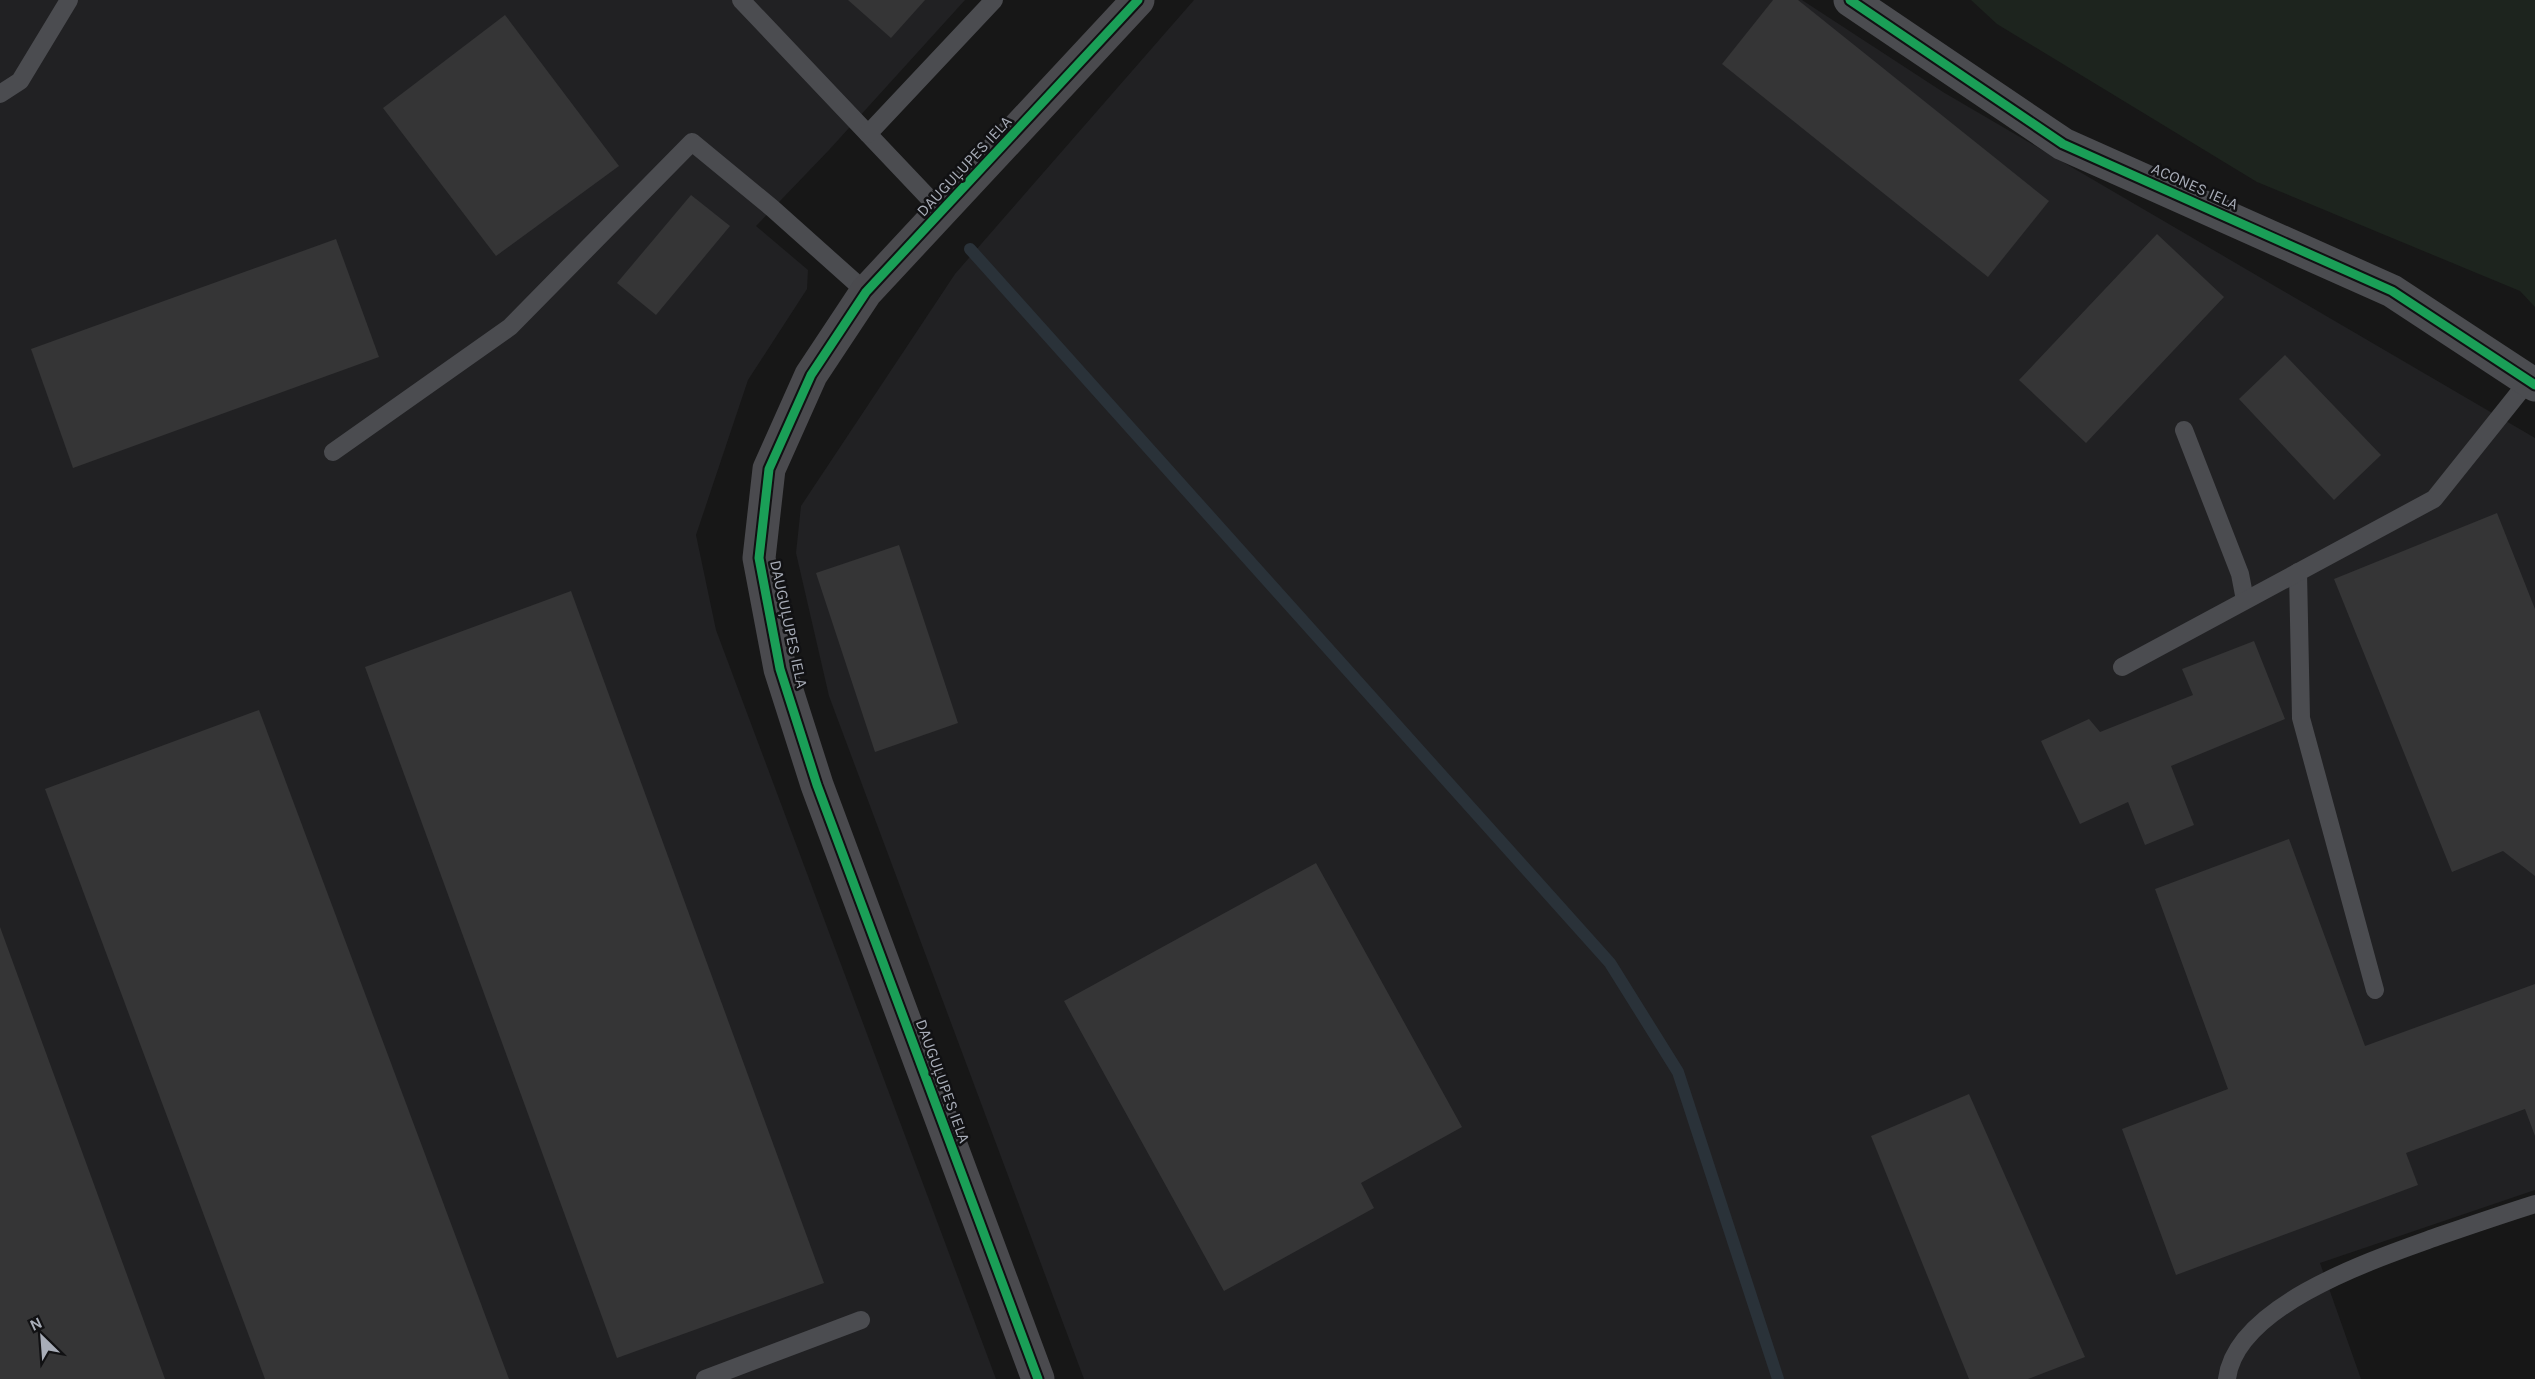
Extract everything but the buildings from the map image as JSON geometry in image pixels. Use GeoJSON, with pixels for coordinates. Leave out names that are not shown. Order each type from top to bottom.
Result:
{"type":"FeatureCollection","features":[{"type":"Feature","properties":{"kind":"street","name":"DAUGUĻUPES IELA"},"geometry":{"type":"LineString","coordinates":[[1038,1379],[817,785],[780,669],[759,558],[769,469],[811,375],[866,292],[1138,0]]}},
{"type":"Feature","properties":{"kind":"street","name":"ACONES IELA"},"geometry":{"type":"LineString","coordinates":[[1850,0],[2063,144],[2392,291],[2532,383]]}},
{"type":"Feature","properties":{"kind":"lane"},"geometry":{"type":"LineString","coordinates":[[0,94],[20,81],[69,0]]}},
{"type":"Feature","properties":{"kind":"lane"},"geometry":{"type":"LineString","coordinates":[[741,0],[942,212]]}},
{"type":"Feature","properties":{"kind":"lane"},"geometry":{"type":"LineString","coordinates":[[868,134],[994,0]]}},
{"type":"Feature","properties":{"kind":"lane"},"geometry":{"type":"LineString","coordinates":[[333,452],[510,327],[692,142],[772,208],[866,292]]}},
{"type":"Feature","properties":{"kind":"lane"},"geometry":{"type":"LineString","coordinates":[[2122,667],[2434,499],[2532,383]]}},
{"type":"Feature","properties":{"kind":"lane"},"geometry":{"type":"LineString","coordinates":[[2184,430],[2240,574],[2246,600]]}},
{"type":"Feature","properties":{"kind":"lane"},"geometry":{"type":"LineString","coordinates":[[2298,572],[2301,718],[2375,990]]}},
{"type":"Feature","properties":{"kind":"lane"},"geometry":{"type":"LineString","coordinates":[[2227,1379],[2229,1365],[2249,1335],[2314,1285],[2364,1262],[2535,1204]]}},
{"type":"Feature","properties":{"kind":"lane"},"geometry":{"type":"LineString","coordinates":[[705,1379],[861,1320]]}},
{"type":"Feature","properties":{"kind":"shaded area"},"geometry":{"type":"Polygon","coordinates":[[[0,0],[965,0],[829,150],[756,226],[808,270],[807,289],[748,380],[696,535],[716,630],[996,1379],[0,1379],[0,0]]]}},
{"type":"Feature","properties":{"kind":"shaded area"},"geometry":{"type":"Polygon","coordinates":[[[1194,0],[1802,0],[1943,92],[2535,438],[2535,1190],[2320,1263],[2361,1379],[1084,1379],[829,696],[796,553],[801,506],[955,274],[1194,0]]]}},
{"type":"Feature","properties":{"kind":"shaded area"},"geometry":{"type":"Polygon","coordinates":[[[1971,0],[2535,0],[2535,307],[2520,291],[2257,182],[1997,24],[1971,0]]]}},
{"type":"Feature","properties":{"kind":"waterway"},"geometry":{"type":"LineString","coordinates":[[970,249],[1610,963],[1678,1072],[1778,1379]]}},
{"type":"Feature","properties":{"kind":"cycle path"},"geometry":{"type":"LineString","coordinates":[[1038,1379],[817,785],[780,669],[759,558],[769,469],[811,375],[866,292],[1138,0]]}},
{"type":"Feature","properties":{"kind":"cycle path"},"geometry":{"type":"LineString","coordinates":[[1850,0],[2063,144],[2392,291],[2535,385]]}}]}
